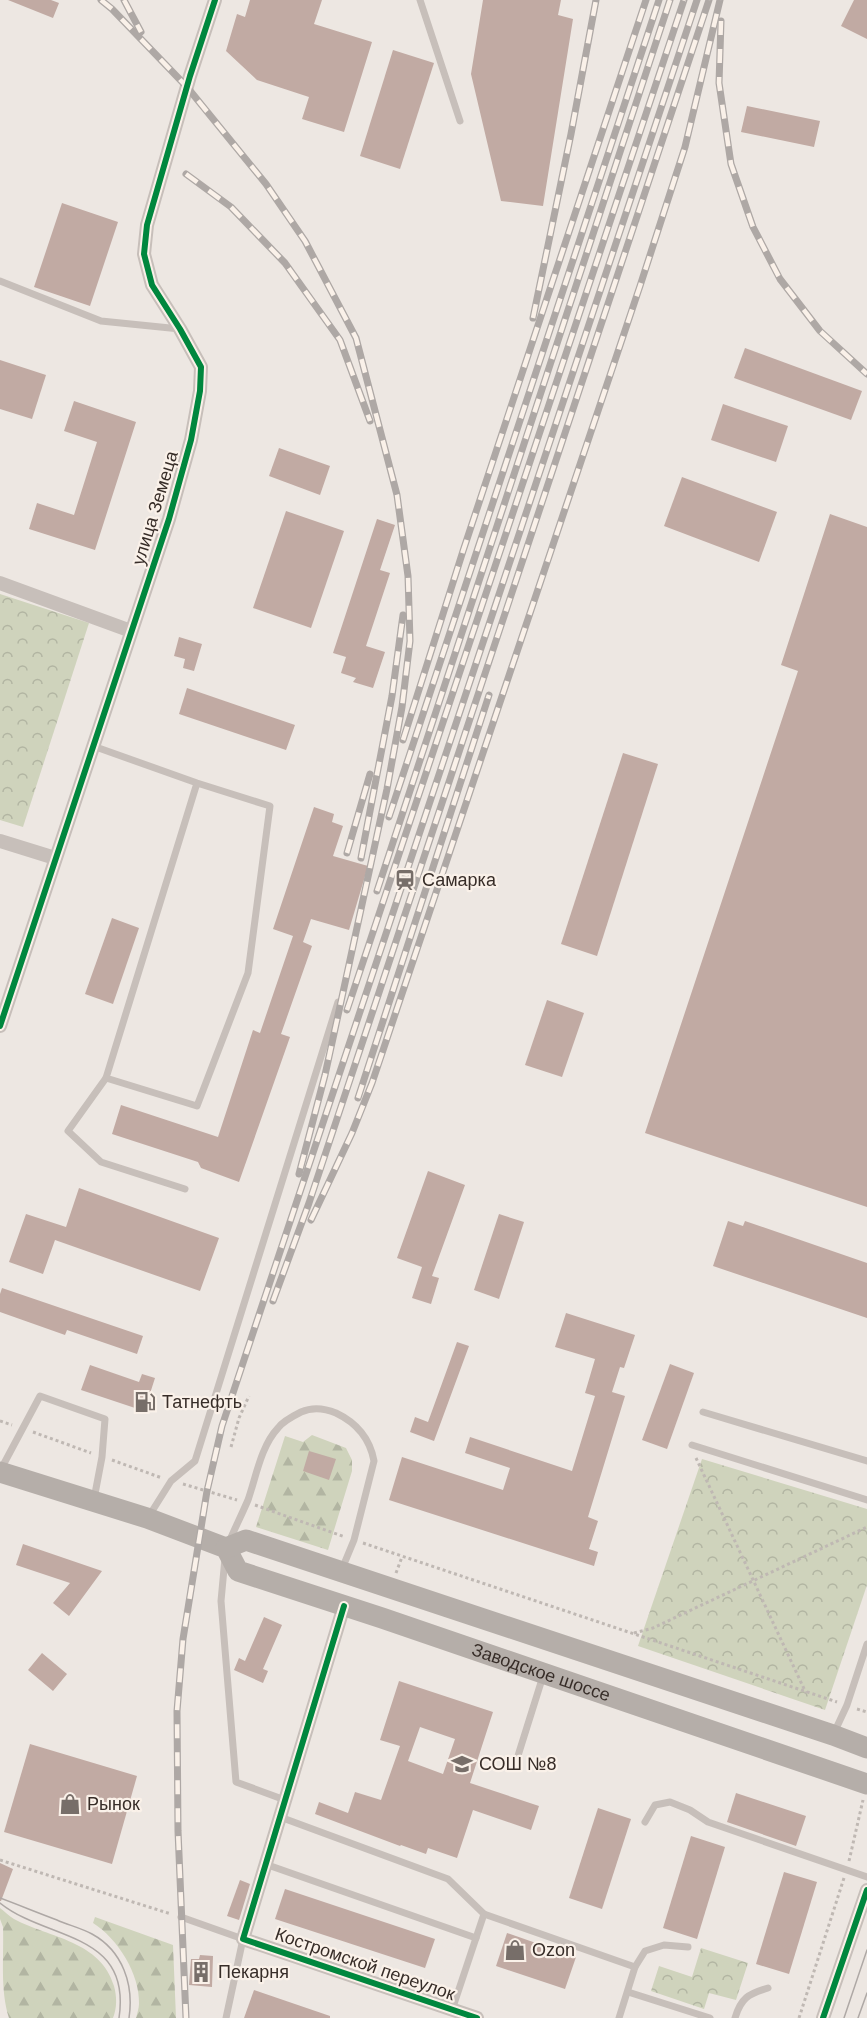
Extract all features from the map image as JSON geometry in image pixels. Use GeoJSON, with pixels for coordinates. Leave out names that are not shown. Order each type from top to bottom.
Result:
{"type":"FeatureCollection","features":[{"type":"Feature","properties":{"kind":"main road"},"geometry":{"type":"LineString","coordinates":[[0,1472],[147,1518],[226,1548]]}},
{"type":"Feature","properties":{"kind":"main road","name":"Заводское шоссе"},"geometry":{"type":"LineString","coordinates":[[864,1795],[544,1673],[238,1571],[226,1548],[246,1540],[867,1748]]}},
{"type":"Feature","properties":{"kind":"street","name":"улица Земеца"},"geometry":{"type":"LineString","coordinates":[[0,1026],[172,507],[191,440],[200,392],[201,367],[152,285],[144,254],[147,225],[214,0]]}},
{"type":"Feature","properties":{"kind":"street"},"geometry":{"type":"LineString","coordinates":[[0,583],[131,631]]}},
{"type":"Feature","properties":{"kind":"street"},"geometry":{"type":"LineString","coordinates":[[0,841],[55,858]]}},
{"type":"Feature","properties":{"kind":"street"},"geometry":{"type":"LineString","coordinates":[[243,1939],[344,1606]]}},
{"type":"Feature","properties":{"kind":"street"},"geometry":{"type":"LineString","coordinates":[[823,2018],[867,1890]]}},
{"type":"Feature","properties":{"kind":"street","name":"Костромской переулок"},"geometry":{"type":"LineString","coordinates":[[243,1939],[477,2018]]}},
{"type":"Feature","properties":{"kind":"lane"},"geometry":{"type":"LineString","coordinates":[[420,0],[460,121]]}},
{"type":"Feature","properties":{"kind":"lane"},"geometry":{"type":"LineString","coordinates":[[0,281],[101,321],[180,329]]}},
{"type":"Feature","properties":{"kind":"lane"},"geometry":{"type":"LineString","coordinates":[[93,746],[270,806],[248,973],[197,1106],[106,1078]]}},
{"type":"Feature","properties":{"kind":"lane"},"geometry":{"type":"LineString","coordinates":[[185,1189],[101,1162],[68,1131],[106,1078],[197,783]]}},
{"type":"Feature","properties":{"kind":"lane"},"geometry":{"type":"LineString","coordinates":[[147,1518],[171,1481],[195,1461],[338,1002]]}},
{"type":"Feature","properties":{"kind":"lane"},"geometry":{"type":"LineString","coordinates":[[0,1472],[40,1396],[105,1419],[102,1457],[94,1501]]}},
{"type":"Feature","properties":{"kind":"lane"},"geometry":{"type":"LineString","coordinates":[[285,1800],[236,1782],[222,1601],[226,1548],[267,1446],[278,1428],[295,1415],[311,1408],[331,1411],[349,1420],[363,1433],[372,1450],[374,1461],[354,1540],[342,1572]]}},
{"type":"Feature","properties":{"kind":"lane"},"geometry":{"type":"LineString","coordinates":[[703,1412],[867,1461]]}},
{"type":"Feature","properties":{"kind":"lane"},"geometry":{"type":"LineString","coordinates":[[692,1445],[867,1500]]}},
{"type":"Feature","properties":{"kind":"lane"},"geometry":{"type":"LineString","coordinates":[[833,1735],[847,1705],[867,1644]]}},
{"type":"Feature","properties":{"kind":"lane"},"geometry":{"type":"LineString","coordinates":[[516,1762],[544,1673]]}},
{"type":"Feature","properties":{"kind":"lane"},"geometry":{"type":"LineString","coordinates":[[645,1822],[655,1805],[670,1802],[690,1810],[708,1822],[867,1877]]}},
{"type":"Feature","properties":{"kind":"lane"},"geometry":{"type":"LineString","coordinates":[[280,1817],[448,1879],[484,1914],[635,1967]]}},
{"type":"Feature","properties":{"kind":"lane"},"geometry":{"type":"LineString","coordinates":[[265,1864],[476,1938]]}},
{"type":"Feature","properties":{"kind":"lane"},"geometry":{"type":"LineString","coordinates":[[452,2010],[484,1914]]}},
{"type":"Feature","properties":{"kind":"lane","name":"Костромской переулок"},"geometry":{"type":"LineString","coordinates":[[181,1917],[243,1939]]}},
{"type":"Feature","properties":{"kind":"lane"},"geometry":{"type":"LineString","coordinates":[[226,2018],[243,1939]]}},
{"type":"Feature","properties":{"kind":"lane"},"geometry":{"type":"LineString","coordinates":[[619,2018],[635,1967],[645,1951],[664,1945],[688,1947]]}},
{"type":"Feature","properties":{"kind":"lane"},"geometry":{"type":"LineString","coordinates":[[735,2018],[740,2003],[753,1992],[768,1988]]}},
{"type":"Feature","properties":{"kind":"lane"},"geometry":{"type":"LineString","coordinates":[[628,1992],[710,2018]]}},
{"type":"Feature","properties":{"kind":"path"},"geometry":{"type":"LineString","coordinates":[[231,1447],[239,1418],[249,1396]]}},
{"type":"Feature","properties":{"kind":"path"},"geometry":{"type":"LineString","coordinates":[[0,1421],[171,1481],[246,1503],[867,1712]]}},
{"type":"Feature","properties":{"kind":"path"},"geometry":{"type":"LineString","coordinates":[[696,1458],[806,1693]]}},
{"type":"Feature","properties":{"kind":"path"},"geometry":{"type":"LineString","coordinates":[[633,1634],[653,1628],[867,1527]]}},
{"type":"Feature","properties":{"kind":"path"},"geometry":{"type":"LineString","coordinates":[[864,1795],[867,1806]]}},
{"type":"Feature","properties":{"kind":"path"},"geometry":{"type":"LineString","coordinates":[[799,2018],[847,1869],[864,1795]]}},
{"type":"Feature","properties":{"kind":"path"},"geometry":{"type":"LineString","coordinates":[[0,1860],[181,1917]]}},
{"type":"Feature","properties":{"kind":"green space"},"geometry":{"type":"Polygon","coordinates":[[[0,594],[89,623],[23,827],[0,820],[0,594]]]}},
{"type":"Feature","properties":{"kind":"green space"},"geometry":{"type":"Polygon","coordinates":[[[312,1435],[346,1448],[352,1460],[352,1471],[328,1550],[256,1527],[285,1436],[303,1442],[312,1435]]]}},
{"type":"Feature","properties":{"kind":"green space"},"geometry":{"type":"Polygon","coordinates":[[[702,1459],[867,1509],[867,1585],[825,1710],[638,1646],[702,1459]]]}},
{"type":"Feature","properties":{"kind":"green space"},"geometry":{"type":"Polygon","coordinates":[[[0,1908],[14,1919],[73,1943],[98,1959],[114,1986],[116,2002],[113,2018],[9,2018],[3,1985],[3,1927],[0,1908]]]}},
{"type":"Feature","properties":{"kind":"green space"},"geometry":{"type":"Polygon","coordinates":[[[95,1917],[173,1945],[176,2018],[136,2018],[139,2006],[136,1981],[119,1948],[93,1923],[95,1917]]]}},
{"type":"Feature","properties":{"kind":"green space"},"geometry":{"type":"Polygon","coordinates":[[[701,1948],[748,1963],[736,2000],[709,1993],[704,2009],[651,1991],[659,1966],[692,1977],[701,1948]]]}},
{"type":"Feature","properties":{"kind":"building"},"geometry":{"type":"Polygon","coordinates":[[[8,0],[51,0],[59,3],[53,18],[8,0]]]}},
{"type":"Feature","properties":{"kind":"building"},"geometry":{"type":"Polygon","coordinates":[[[250,0],[322,0],[314,24],[372,42],[344,132],[302,119],[309,97],[257,80],[226,51],[237,14],[245,17],[250,0]]]}},
{"type":"Feature","properties":{"kind":"building"},"geometry":{"type":"Polygon","coordinates":[[[483,0],[561,0],[558,15],[573,19],[543,206],[501,201],[471,74],[483,0]]]}},
{"type":"Feature","properties":{"kind":"building"},"geometry":{"type":"Polygon","coordinates":[[[854,0],[867,0],[867,39],[841,26],[854,0]]]}},
{"type":"Feature","properties":{"kind":"building"},"geometry":{"type":"Polygon","coordinates":[[[393,50],[434,63],[400,169],[360,156],[393,50]]]}},
{"type":"Feature","properties":{"kind":"building"},"geometry":{"type":"Polygon","coordinates":[[[747,106],[820,121],[814,147],[741,132],[747,106]]]}},
{"type":"Feature","properties":{"kind":"building"},"geometry":{"type":"Polygon","coordinates":[[[62,203],[118,222],[90,306],[34,287],[62,203]]]}},
{"type":"Feature","properties":{"kind":"building"},"geometry":{"type":"Polygon","coordinates":[[[745,348],[862,391],[851,420],[734,378],[745,348]]]}},
{"type":"Feature","properties":{"kind":"building"},"geometry":{"type":"Polygon","coordinates":[[[0,360],[46,375],[32,419],[0,409],[0,360]]]}},
{"type":"Feature","properties":{"kind":"building"},"geometry":{"type":"Polygon","coordinates":[[[74,401],[136,422],[95,550],[29,529],[37,503],[74,515],[97,442],[64,431],[74,401]]]}},
{"type":"Feature","properties":{"kind":"building"},"geometry":{"type":"Polygon","coordinates":[[[723,404],[788,426],[776,462],[711,440],[723,404]]]}},
{"type":"Feature","properties":{"kind":"building"},"geometry":{"type":"Polygon","coordinates":[[[279,448],[330,466],[320,495],[269,476],[279,448]]]}},
{"type":"Feature","properties":{"kind":"building"},"geometry":{"type":"Polygon","coordinates":[[[682,477],[777,512],[759,562],[664,526],[682,477]]]}},
{"type":"Feature","properties":{"kind":"building"},"geometry":{"type":"Polygon","coordinates":[[[286,511],[344,531],[311,628],[253,608],[286,511]]]}},
{"type":"Feature","properties":{"kind":"building"},"geometry":{"type":"Polygon","coordinates":[[[830,514],[867,527],[867,1207],[645,1133],[798,671],[781,665],[830,514]]]}},
{"type":"Feature","properties":{"kind":"building"},"geometry":{"type":"Polygon","coordinates":[[[377,519],[395,525],[380,570],[390,573],[366,646],[385,652],[373,688],[353,682],[356,678],[341,673],[346,657],[333,653],[377,519]]]}},
{"type":"Feature","properties":{"kind":"building"},"geometry":{"type":"Polygon","coordinates":[[[179,637],[202,644],[194,671],[183,668],[185,659],[174,656],[179,637]]]}},
{"type":"Feature","properties":{"kind":"building"},"geometry":{"type":"Polygon","coordinates":[[[187,688],[295,725],[286,750],[179,714],[187,688]]]}},
{"type":"Feature","properties":{"kind":"building"},"geometry":{"type":"Polygon","coordinates":[[[623,753],[658,764],[597,956],[561,944],[623,753]]]}},
{"type":"Feature","properties":{"kind":"building"},"geometry":{"type":"Polygon","coordinates":[[[314,807],[334,814],[332,822],[343,826],[333,856],[368,866],[349,930],[311,919],[303,942],[312,946],[281,1034],[290,1037],[239,1182],[201,1168],[198,1162],[112,1134],[121,1105],[218,1137],[253,1030],[260,1033],[293,936],[273,929],[314,807]]]}},
{"type":"Feature","properties":{"kind":"building"},"geometry":{"type":"Polygon","coordinates":[[[112,918],[139,928],[113,1004],[85,994],[112,918]]]}},
{"type":"Feature","properties":{"kind":"building"},"geometry":{"type":"Polygon","coordinates":[[[547,1000],[584,1013],[562,1077],[525,1065],[547,1000]]]}},
{"type":"Feature","properties":{"kind":"building"},"geometry":{"type":"Polygon","coordinates":[[[428,1171],[465,1185],[432,1276],[439,1278],[431,1304],[412,1298],[422,1267],[397,1258],[428,1171]]]}},
{"type":"Feature","properties":{"kind":"building"},"geometry":{"type":"Polygon","coordinates":[[[79,1188],[219,1238],[200,1291],[55,1240],[43,1274],[9,1262],[26,1214],[66,1227],[79,1188]]]}},
{"type":"Feature","properties":{"kind":"building"},"geometry":{"type":"Polygon","coordinates":[[[499,1214],[524,1222],[499,1299],[474,1290],[499,1214]]]}},
{"type":"Feature","properties":{"kind":"building"},"geometry":{"type":"Polygon","coordinates":[[[728,1221],[743,1226],[745,1221],[867,1263],[867,1318],[713,1266],[728,1221]]]}},
{"type":"Feature","properties":{"kind":"building"},"geometry":{"type":"Polygon","coordinates":[[[2,1288],[143,1336],[137,1354],[67,1330],[65,1335],[0,1312],[2,1288]]]}},
{"type":"Feature","properties":{"kind":"building"},"geometry":{"type":"Polygon","coordinates":[[[566,1313],[635,1335],[624,1368],[620,1367],[612,1392],[625,1396],[588,1517],[598,1521],[589,1549],[598,1552],[594,1566],[389,1500],[402,1457],[503,1490],[510,1468],[465,1453],[470,1437],[572,1471],[595,1396],[585,1393],[595,1359],[555,1347],[566,1313]]]}},
{"type":"Feature","properties":{"kind":"building"},"geometry":{"type":"Polygon","coordinates":[[[457,1342],[469,1346],[434,1441],[410,1432],[415,1417],[428,1422],[457,1342]]]}},
{"type":"Feature","properties":{"kind":"building"},"geometry":{"type":"Polygon","coordinates":[[[670,1364],[694,1373],[667,1449],[642,1440],[670,1364]]]}},
{"type":"Feature","properties":{"kind":"building"},"geometry":{"type":"Polygon","coordinates":[[[90,1365],[139,1382],[142,1374],[155,1378],[146,1406],[137,1403],[135,1408],[81,1390],[90,1365]]]}},
{"type":"Feature","properties":{"kind":"building"},"geometry":{"type":"Polygon","coordinates":[[[309,1451],[336,1459],[329,1480],[303,1471],[309,1451]]]}},
{"type":"Feature","properties":{"kind":"building"},"geometry":{"type":"Polygon","coordinates":[[[23,1544],[102,1571],[69,1616],[53,1603],[70,1583],[16,1565],[23,1544]]]}},
{"type":"Feature","properties":{"kind":"building"},"geometry":{"type":"Polygon","coordinates":[[[264,1617],[282,1625],[263,1669],[268,1671],[263,1683],[234,1670],[239,1658],[245,1661],[264,1617]]]}},
{"type":"Feature","properties":{"kind":"building"},"geometry":{"type":"Polygon","coordinates":[[[42,1653],[67,1674],[53,1691],[28,1670],[42,1653]]]}},
{"type":"Feature","properties":{"kind":"building"},"geometry":{"type":"Polygon","coordinates":[[[399,1681],[493,1712],[470,1783],[539,1806],[531,1830],[473,1810],[457,1858],[428,1848],[426,1854],[400,1846],[315,1814],[319,1802],[348,1813],[355,1792],[381,1800],[400,1746],[380,1740],[399,1681]],[[420,1727],[408,1761],[443,1774],[455,1739],[420,1727]]]}},
{"type":"Feature","properties":{"kind":"building","name":"Рынок"},"geometry":{"type":"Polygon","coordinates":[[[30,1744],[137,1776],[112,1864],[4,1832],[30,1744]]]}},
{"type":"Feature","properties":{"kind":"building"},"geometry":{"type":"Polygon","coordinates":[[[736,1793],[806,1816],[796,1846],[727,1822],[736,1793]]]}},
{"type":"Feature","properties":{"kind":"building"},"geometry":{"type":"Polygon","coordinates":[[[598,1808],[631,1819],[602,1909],[569,1898],[598,1808]]]}},
{"type":"Feature","properties":{"kind":"building"},"geometry":{"type":"Polygon","coordinates":[[[691,1836],[725,1847],[697,1939],[663,1928],[691,1836]]]}},
{"type":"Feature","properties":{"kind":"building"},"geometry":{"type":"Polygon","coordinates":[[[0,1863],[13,1869],[1,1901],[0,1901],[0,1863]]]}},
{"type":"Feature","properties":{"kind":"building"},"geometry":{"type":"Polygon","coordinates":[[[784,1872],[817,1882],[789,1974],[756,1964],[784,1872]]]}},
{"type":"Feature","properties":{"kind":"building"},"geometry":{"type":"Polygon","coordinates":[[[240,1880],[250,1884],[239,1920],[227,1916],[240,1880]]]}},
{"type":"Feature","properties":{"kind":"building"},"geometry":{"type":"Polygon","coordinates":[[[285,1889],[435,1939],[425,1968],[275,1919],[285,1889]]]}},
{"type":"Feature","properties":{"kind":"building"},"geometry":{"type":"Polygon","coordinates":[[[507,1933],[576,1957],[565,1989],[496,1966],[507,1933]]]}},
{"type":"Feature","properties":{"kind":"building","name":"Пекарня"},"geometry":{"type":"Polygon","coordinates":[[[200,1955],[213,1956],[212,1987],[189,1985],[191,1959],[199,1959],[200,1955]]]}},
{"type":"Feature","properties":{"kind":"building"},"geometry":{"type":"Polygon","coordinates":[[[254,1990],[330,2016],[330,2018],[244,2018],[254,1990]]]}},
{"type":"Feature","properties":{"kind":"tram line"},"geometry":{"type":"LineString","coordinates":[[0,1898],[83,1930],[103,1941],[119,1959],[128,1981],[129,2018]]}},
{"type":"Feature","properties":{"kind":"tram line"},"geometry":{"type":"LineString","coordinates":[[0,1903],[19,1915],[82,1942],[99,1953],[112,1969],[120,1990],[119,2018]]}},
{"type":"Feature","properties":{"kind":"tram line"},"geometry":{"type":"LineString","coordinates":[[844,2018],[867,1950]]}},
{"type":"Feature","properties":{"kind":"tram line"},"geometry":{"type":"LineString","coordinates":[[858,2018],[867,1993]]}},
{"type":"Feature","properties":{"kind":"railway"},"geometry":{"type":"LineString","coordinates":[[101,0],[187,87],[266,184],[305,241],[356,338],[397,495],[408,576],[410,641],[402,707],[387,789],[325,1075],[299,1174]]}},
{"type":"Feature","properties":{"kind":"railway"},"geometry":{"type":"LineString","coordinates":[[124,0],[141,32]]}},
{"type":"Feature","properties":{"kind":"railway"},"geometry":{"type":"LineString","coordinates":[[533,318],[596,0]]}},
{"type":"Feature","properties":{"kind":"railway"},"geometry":{"type":"LineString","coordinates":[[403,740],[463,551],[646,0]]}},
{"type":"Feature","properties":{"kind":"railway"},"geometry":{"type":"LineString","coordinates":[[389,817],[659,0]]}},
{"type":"Feature","properties":{"kind":"railway"},"geometry":{"type":"LineString","coordinates":[[377,891],[670,0]]}},
{"type":"Feature","properties":{"kind":"railway"},"geometry":{"type":"LineString","coordinates":[[347,1010],[684,0]]}},
{"type":"Feature","properties":{"kind":"railway"},"geometry":{"type":"LineString","coordinates":[[186,2018],[178,1831],[177,1711],[183,1639],[207,1491],[222,1426],[697,0]]}},
{"type":"Feature","properties":{"kind":"railway"},"geometry":{"type":"LineString","coordinates":[[273,1301],[309,1203],[709,0]]}},
{"type":"Feature","properties":{"kind":"railway"},"geometry":{"type":"LineString","coordinates":[[311,1220],[352,1133],[372,1083],[640,286],[685,147],[720,0]]}},
{"type":"Feature","properties":{"kind":"railway"},"geometry":{"type":"LineString","coordinates":[[721,21],[719,83],[731,164],[753,227],[780,279],[820,331],[867,374]]}},
{"type":"Feature","properties":{"kind":"railway"},"geometry":{"type":"LineString","coordinates":[[186,174],[231,207],[285,263],[340,340],[370,421]]}},
{"type":"Feature","properties":{"kind":"railway"},"geometry":{"type":"LineString","coordinates":[[361,858],[392,696],[403,615]]}},
{"type":"Feature","properties":{"kind":"railway"},"geometry":{"type":"LineString","coordinates":[[358,1098],[489,695]]}},
{"type":"Feature","properties":{"kind":"railway"},"geometry":{"type":"LineString","coordinates":[[347,853],[370,774]]}},
{"type":"Feature","properties":{"kind":"cycle path"},"geometry":{"type":"LineString","coordinates":[[0,1026],[169,519],[191,440],[200,391],[201,367],[152,285],[144,254],[147,225],[190,76],[215,0]]}},
{"type":"Feature","properties":{"kind":"cycle path"},"geometry":{"type":"LineString","coordinates":[[344,1606],[243,1939],[477,2018]]}},
{"type":"Feature","properties":{"kind":"cycle path"},"geometry":{"type":"LineString","coordinates":[[823,2018],[867,1890]]}},
{"type":"Feature","properties":{"kind":"place","name":"Самарка"},"geometry":{"type":"Point","coordinates":[405,880]}},
{"type":"Feature","properties":{"kind":"place","name":"Татнефть"},"geometry":{"type":"Point","coordinates":[145,1402]}},
{"type":"Feature","properties":{"kind":"place","name":"СОШ №8"},"geometry":{"type":"Point","coordinates":[462,1764]}},
{"type":"Feature","properties":{"kind":"place","name":"Рынок"},"geometry":{"type":"Point","coordinates":[70,1804]}},
{"type":"Feature","properties":{"kind":"place","name":"Ozon"},"geometry":{"type":"Point","coordinates":[515,1950]}},
{"type":"Feature","properties":{"kind":"place","name":"Пекарня"},"geometry":{"type":"Point","coordinates":[201,1972]}}]}
